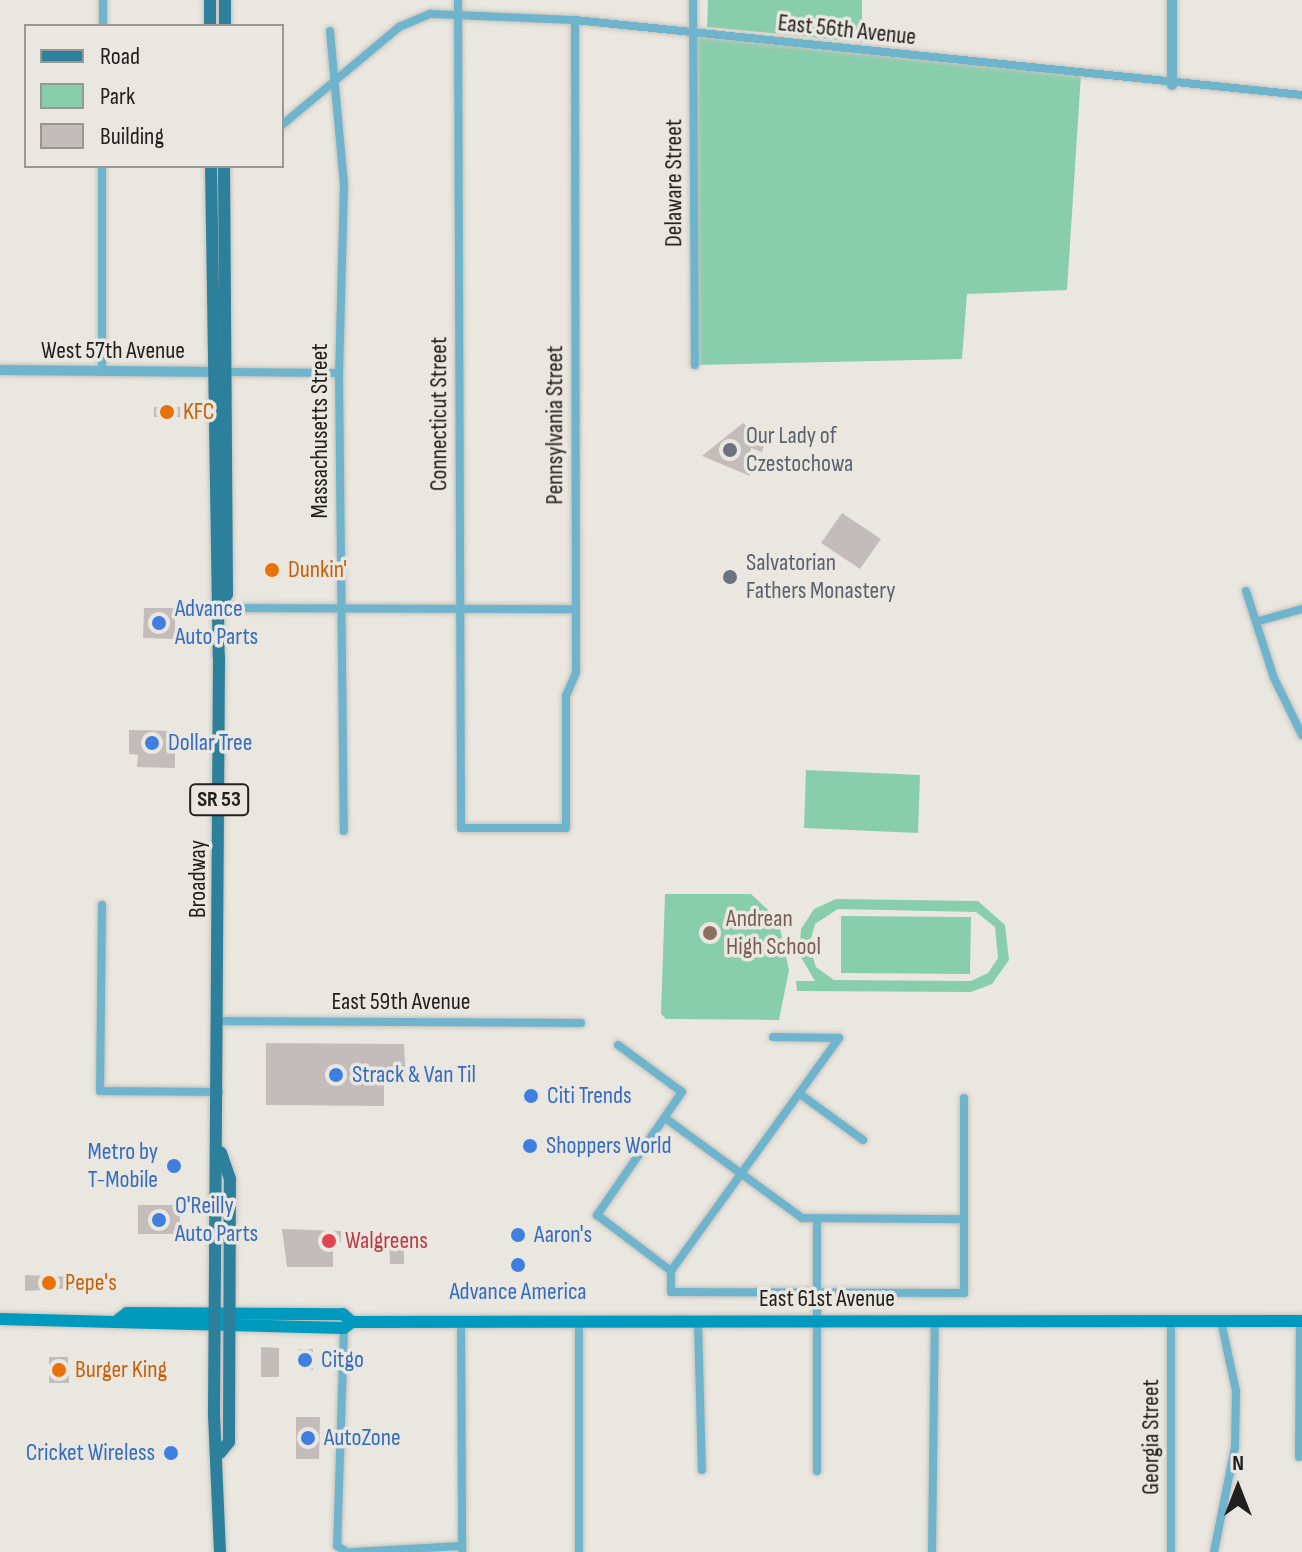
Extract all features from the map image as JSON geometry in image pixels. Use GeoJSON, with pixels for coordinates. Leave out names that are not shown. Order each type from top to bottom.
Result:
{"type":"FeatureCollection","features":[{"type":"Feature","properties":{"kind":"main road"},"geometry":{"type":"LineString","coordinates":[[210,0],[210,24]]}},
{"type":"Feature","properties":{"kind":"main road"},"geometry":{"type":"LineString","coordinates":[[225,0],[225,24]]}},
{"type":"Feature","properties":{"kind":"main road","name":"Broadway"},"geometry":{"type":"LineString","coordinates":[[212,168],[211,372],[214,596],[219,608],[220,1021],[214,1444],[220,1453],[220,1552]]}},
{"type":"Feature","properties":{"kind":"main road","name":"Broadway"},"geometry":{"type":"LineString","coordinates":[[219,608],[227,594],[224,168]]}},
{"type":"Feature","properties":{"kind":"main road","name":"Broadway"},"geometry":{"type":"LineString","coordinates":[[220,1149],[230,1179],[229,1442],[220,1453]]}},
{"type":"Feature","properties":{"kind":"main road","name":"East 61st Avenue"},"geometry":{"type":"LineString","coordinates":[[0,1319],[118,1320],[126,1326],[214,1320],[348,1325],[935,1320],[1301,1321]]}},
{"type":"Feature","properties":{"kind":"street"},"geometry":{"type":"LineString","coordinates":[[103,0],[103,24]]}},
{"type":"Feature","properties":{"kind":"street","name":"Connecticut Street"},"geometry":{"type":"LineString","coordinates":[[458,0],[461,828],[566,828]]}},
{"type":"Feature","properties":{"kind":"street","name":"Delaware Street"},"geometry":{"type":"LineString","coordinates":[[693,0],[695,365]]}},
{"type":"Feature","properties":{"kind":"street"},"geometry":{"type":"LineString","coordinates":[[1172,0],[1172,85]]}},
{"type":"Feature","properties":{"kind":"street","name":"East 56th Avenue"},"geometry":{"type":"LineString","coordinates":[[284,123],[332,87],[399,27],[430,14],[575,20],[1172,85],[1302,95]]}},
{"type":"Feature","properties":{"kind":"street","name":"Pennsylvania Street"},"geometry":{"type":"LineString","coordinates":[[566,828],[566,696],[576,672],[575,20]]}},
{"type":"Feature","properties":{"kind":"street","name":"Massachusetts Street"},"geometry":{"type":"LineString","coordinates":[[330,31],[332,87],[344,185],[339,373],[344,831]]}},
{"type":"Feature","properties":{"kind":"street"},"geometry":{"type":"LineString","coordinates":[[102,168],[102,371]]}},
{"type":"Feature","properties":{"kind":"street","name":"West 57th Avenue"},"geometry":{"type":"LineString","coordinates":[[0,370],[226,372]]}},
{"type":"Feature","properties":{"kind":"street"},"geometry":{"type":"LineString","coordinates":[[226,372],[339,373]]}},
{"type":"Feature","properties":{"kind":"street"},"geometry":{"type":"LineString","coordinates":[[1246,591],[1259,621],[1274,678],[1302,735]]}},
{"type":"Feature","properties":{"kind":"street"},"geometry":{"type":"LineString","coordinates":[[219,608],[575,609]]}},
{"type":"Feature","properties":{"kind":"street"},"geometry":{"type":"LineString","coordinates":[[1259,621],[1302,609]]}},
{"type":"Feature","properties":{"kind":"street"},"geometry":{"type":"LineString","coordinates":[[102,905],[100,1091],[220,1092]]}},
{"type":"Feature","properties":{"kind":"street","name":"East 59th Avenue"},"geometry":{"type":"LineString","coordinates":[[220,1021],[581,1023]]}},
{"type":"Feature","properties":{"kind":"street"},"geometry":{"type":"LineString","coordinates":[[773,1037],[839,1038],[671,1271],[671,1292],[964,1293],[964,1098]]}},
{"type":"Feature","properties":{"kind":"street"},"geometry":{"type":"LineString","coordinates":[[618,1045],[682,1092],[597,1215],[671,1271]]}},
{"type":"Feature","properties":{"kind":"street"},"geometry":{"type":"LineString","coordinates":[[800,1094],[863,1140]]}},
{"type":"Feature","properties":{"kind":"street"},"geometry":{"type":"LineString","coordinates":[[665,1118],[802,1218],[817,1221],[963,1219]]}},
{"type":"Feature","properties":{"kind":"street"},"geometry":{"type":"LineString","coordinates":[[817,1221],[817,1471]]}},
{"type":"Feature","properties":{"kind":"street"},"geometry":{"type":"LineString","coordinates":[[932,1552],[935,1320]]}},
{"type":"Feature","properties":{"kind":"street"},"geometry":{"type":"LineString","coordinates":[[698,1321],[702,1470]]}},
{"type":"Feature","properties":{"kind":"street","name":"Georgia Street"},"geometry":{"type":"LineString","coordinates":[[1171,1321],[1171,1552]]}},
{"type":"Feature","properties":{"kind":"street"},"geometry":{"type":"LineString","coordinates":[[1214,1552],[1235,1447],[1236,1391],[1221,1321]]}},
{"type":"Feature","properties":{"kind":"street"},"geometry":{"type":"LineString","coordinates":[[1299,1457],[1301,1321]]}},
{"type":"Feature","properties":{"kind":"street"},"geometry":{"type":"LineString","coordinates":[[579,1322],[579,1552]]}},
{"type":"Feature","properties":{"kind":"street"},"geometry":{"type":"LineString","coordinates":[[348,1325],[337,1546],[350,1552],[462,1549],[461,1323]]}},
{"type":"Feature","properties":{"kind":"green space"},"geometry":{"type":"Polygon","coordinates":[[[708,0],[862,0],[862,42],[707,27],[708,0]]]}},
{"type":"Feature","properties":{"kind":"green space"},"geometry":{"type":"Polygon","coordinates":[[[693,34],[1081,75],[1067,290],[967,294],[962,359],[695,365],[693,34]]]}},
{"type":"Feature","properties":{"kind":"green space"},"geometry":{"type":"Polygon","coordinates":[[[806,770],[920,775],[918,833],[804,828],[806,770]]]}},
{"type":"Feature","properties":{"kind":"green space"},"geometry":{"type":"Polygon","coordinates":[[[665,894],[751,894],[778,919],[789,970],[779,1020],[666,1019],[661,1014],[665,894]]]}},
{"type":"Feature","properties":{"kind":"green space"},"geometry":{"type":"Polygon","coordinates":[[[836,899],[978,901],[1005,925],[1009,960],[992,984],[971,992],[797,991],[796,981],[815,981],[799,954],[801,929],[814,909],[836,899]],[[838,909],[815,924],[809,946],[816,967],[834,980],[971,981],[988,973],[998,958],[995,927],[976,912],[838,909]]]}},
{"type":"Feature","properties":{"kind":"green space"},"geometry":{"type":"Polygon","coordinates":[[[841,916],[971,917],[970,974],[841,973],[841,916]]]}},
{"type":"Feature","properties":{"kind":"building","name":"KFC"},"geometry":{"type":"Polygon","coordinates":[[[154,407],[180,407],[180,417],[154,417],[154,407]]]}},
{"type":"Feature","properties":{"kind":"building","name":"Our Lady of Czestochowa"},"geometry":{"type":"Polygon","coordinates":[[[743,423],[765,441],[762,452],[751,448],[750,476],[702,456],[743,423]]]}},
{"type":"Feature","properties":{"kind":"building"},"geometry":{"type":"Polygon","coordinates":[[[842,513],[881,539],[860,569],[821,543],[842,513]]]}},
{"type":"Feature","properties":{"kind":"building","name":"Advance Auto Parts"},"geometry":{"type":"Polygon","coordinates":[[[144,608],[175,608],[175,639],[143,638],[144,608]]]}},
{"type":"Feature","properties":{"kind":"building","name":"Dollar Tree"},"geometry":{"type":"Polygon","coordinates":[[[129,730],[175,731],[175,768],[137,767],[138,755],[129,754],[129,730]]]}},
{"type":"Feature","properties":{"kind":"building","name":"Strack & Van Til"},"geometry":{"type":"Polygon","coordinates":[[[266,1043],[404,1044],[406,1084],[384,1084],[384,1106],[266,1105],[266,1043]]]}},
{"type":"Feature","properties":{"kind":"building","name":"O'Reilly Auto Parts"},"geometry":{"type":"Polygon","coordinates":[[[138,1205],[180,1205],[180,1234],[138,1234],[138,1205]]]}},
{"type":"Feature","properties":{"kind":"building","name":"Walgreens"},"geometry":{"type":"Polygon","coordinates":[[[282,1229],[341,1231],[341,1242],[333,1242],[333,1267],[287,1267],[282,1229]]]}},
{"type":"Feature","properties":{"kind":"building"},"geometry":{"type":"Polygon","coordinates":[[[404,1234],[404,1264],[390,1264],[389,1235],[404,1234]]]}},
{"type":"Feature","properties":{"kind":"building","name":"Pepe's"},"geometry":{"type":"Polygon","coordinates":[[[25,1275],[73,1277],[73,1288],[25,1291],[25,1275]]]}},
{"type":"Feature","properties":{"kind":"building","name":"Citgo"},"geometry":{"type":"Polygon","coordinates":[[[261,1347],[279,1348],[279,1377],[261,1377],[261,1347]]]}},
{"type":"Feature","properties":{"kind":"building","name":"Citgo"},"geometry":{"type":"Polygon","coordinates":[[[299,1349],[313,1349],[313,1370],[299,1370],[299,1349]]]}},
{"type":"Feature","properties":{"kind":"building","name":"Burger King"},"geometry":{"type":"Polygon","coordinates":[[[49,1357],[68,1357],[69,1383],[49,1383],[49,1357]]]}},
{"type":"Feature","properties":{"kind":"building","name":"AutoZone"},"geometry":{"type":"Polygon","coordinates":[[[296,1417],[320,1417],[319,1459],[296,1459],[296,1417]]]}},
{"type":"Feature","properties":{"kind":"place","name":"KFC"},"geometry":{"type":"Point","coordinates":[167,412]}},
{"type":"Feature","properties":{"kind":"place","name":"Our Lady of Czestochowa"},"geometry":{"type":"Point","coordinates":[730,450]}},
{"type":"Feature","properties":{"kind":"place","name":"Dunkin'"},"geometry":{"type":"Point","coordinates":[272,570]}},
{"type":"Feature","properties":{"kind":"place","name":"Salvatorian Fathers Monastery"},"geometry":{"type":"Point","coordinates":[730,577]}},
{"type":"Feature","properties":{"kind":"place","name":"Advance Auto Parts"},"geometry":{"type":"Point","coordinates":[159,623]}},
{"type":"Feature","properties":{"kind":"place","name":"Dollar Tree"},"geometry":{"type":"Point","coordinates":[152,743]}},
{"type":"Feature","properties":{"kind":"place","name":"Andrean High School"},"geometry":{"type":"Point","coordinates":[710,933]}},
{"type":"Feature","properties":{"kind":"place","name":"Strack & Van Til"},"geometry":{"type":"Point","coordinates":[336,1075]}},
{"type":"Feature","properties":{"kind":"place","name":"Citi Trends"},"geometry":{"type":"Point","coordinates":[531,1096]}},
{"type":"Feature","properties":{"kind":"place","name":"Shoppers World"},"geometry":{"type":"Point","coordinates":[530,1146]}},
{"type":"Feature","properties":{"kind":"place","name":"Metro by T-Mobile"},"geometry":{"type":"Point","coordinates":[174,1166]}},
{"type":"Feature","properties":{"kind":"place","name":"O'Reilly Auto Parts"},"geometry":{"type":"Point","coordinates":[159,1220]}},
{"type":"Feature","properties":{"kind":"place","name":"Aaron's"},"geometry":{"type":"Point","coordinates":[518,1235]}},
{"type":"Feature","properties":{"kind":"place","name":"Walgreens"},"geometry":{"type":"Point","coordinates":[329,1241]}},
{"type":"Feature","properties":{"kind":"place","name":"Advance America"},"geometry":{"type":"Point","coordinates":[518,1265]}},
{"type":"Feature","properties":{"kind":"place","name":"Pepe's"},"geometry":{"type":"Point","coordinates":[49,1283]}},
{"type":"Feature","properties":{"kind":"place","name":"Citgo"},"geometry":{"type":"Point","coordinates":[305,1360]}},
{"type":"Feature","properties":{"kind":"place","name":"Burger King"},"geometry":{"type":"Point","coordinates":[59,1370]}},
{"type":"Feature","properties":{"kind":"place","name":"AutoZone"},"geometry":{"type":"Point","coordinates":[308,1438]}},
{"type":"Feature","properties":{"kind":"place","name":"Cricket Wireless"},"geometry":{"type":"Point","coordinates":[171,1453]}}]}
